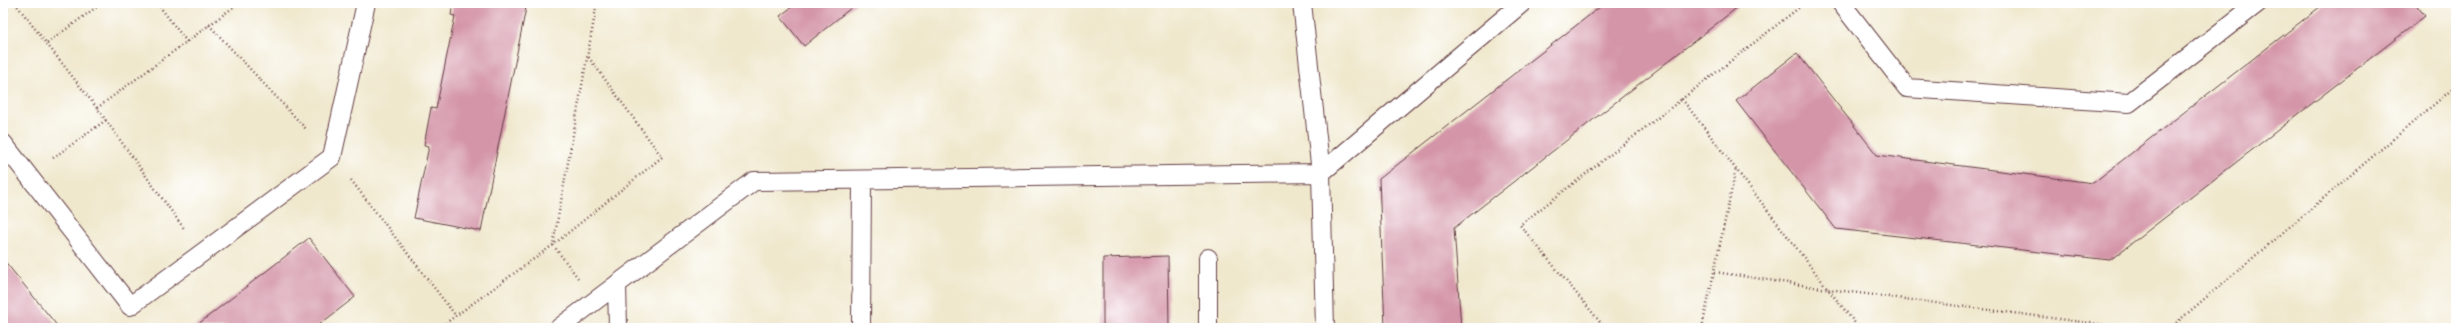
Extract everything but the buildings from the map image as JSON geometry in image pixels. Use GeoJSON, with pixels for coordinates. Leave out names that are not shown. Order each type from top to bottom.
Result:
{"type":"FeatureCollection","features":[{"type":"Feature","properties":{"kind":"lane"},"geometry":{"type":"LineString","coordinates":[[3,144],[130,306],[332,156],[366,3]]}},
{"type":"Feature","properties":{"kind":"lane"},"geometry":{"type":"LineString","coordinates":[[1302,3],[1321,173],[1325,328]]}},
{"type":"Feature","properties":{"kind":"lane"},"geometry":{"type":"LineString","coordinates":[[559,328],[754,181],[1321,173],[1522,3]]}},
{"type":"Feature","properties":{"kind":"lane"},"geometry":{"type":"LineString","coordinates":[[1841,3],[1907,88],[2129,103],[2258,3]]}},
{"type":"Feature","properties":{"kind":"lane"},"geometry":{"type":"LineString","coordinates":[[861,328],[862,180]]}},
{"type":"Feature","properties":{"kind":"lane"},"geometry":{"type":"LineString","coordinates":[[1208,258],[1208,328]]}},
{"type":"Feature","properties":{"kind":"lane"},"geometry":{"type":"LineString","coordinates":[[617,284],[618,328]]}},
{"type":"Feature","properties":{"kind":"path"},"geometry":{"type":"LineString","coordinates":[[15,3],[106,120],[202,253]]}},
{"type":"Feature","properties":{"kind":"path"},"geometry":{"type":"LineString","coordinates":[[47,43],[102,3]]}},
{"type":"Feature","properties":{"kind":"path"},"geometry":{"type":"LineString","coordinates":[[157,3],[187,42]]}},
{"type":"Feature","properties":{"kind":"path"},"geometry":{"type":"LineString","coordinates":[[97,108],[239,3]]}},
{"type":"Feature","properties":{"kind":"path"},"geometry":{"type":"LineString","coordinates":[[596,301],[553,245],[597,3]]}},
{"type":"Feature","properties":{"kind":"path"},"geometry":{"type":"LineString","coordinates":[[1605,328],[1520,225],[1805,3]]}},
{"type":"Feature","properties":{"kind":"path"},"geometry":{"type":"LineString","coordinates":[[439,328],[553,245],[662,157],[587,55]]}},
{"type":"Feature","properties":{"kind":"path"},"geometry":{"type":"LineString","coordinates":[[2170,328],[2456,86]]}},
{"type":"Feature","properties":{"kind":"path"},"geometry":{"type":"LineString","coordinates":[[1682,99],[1859,328]]}},
{"type":"Feature","properties":{"kind":"path"},"geometry":{"type":"LineString","coordinates":[[28,176],[106,120]]}},
{"type":"Feature","properties":{"kind":"path"},"geometry":{"type":"LineString","coordinates":[[1702,328],[1736,169]]}},
{"type":"Feature","properties":{"kind":"path"},"geometry":{"type":"LineString","coordinates":[[1715,272],[1828,289],[2128,328]]}}]}
